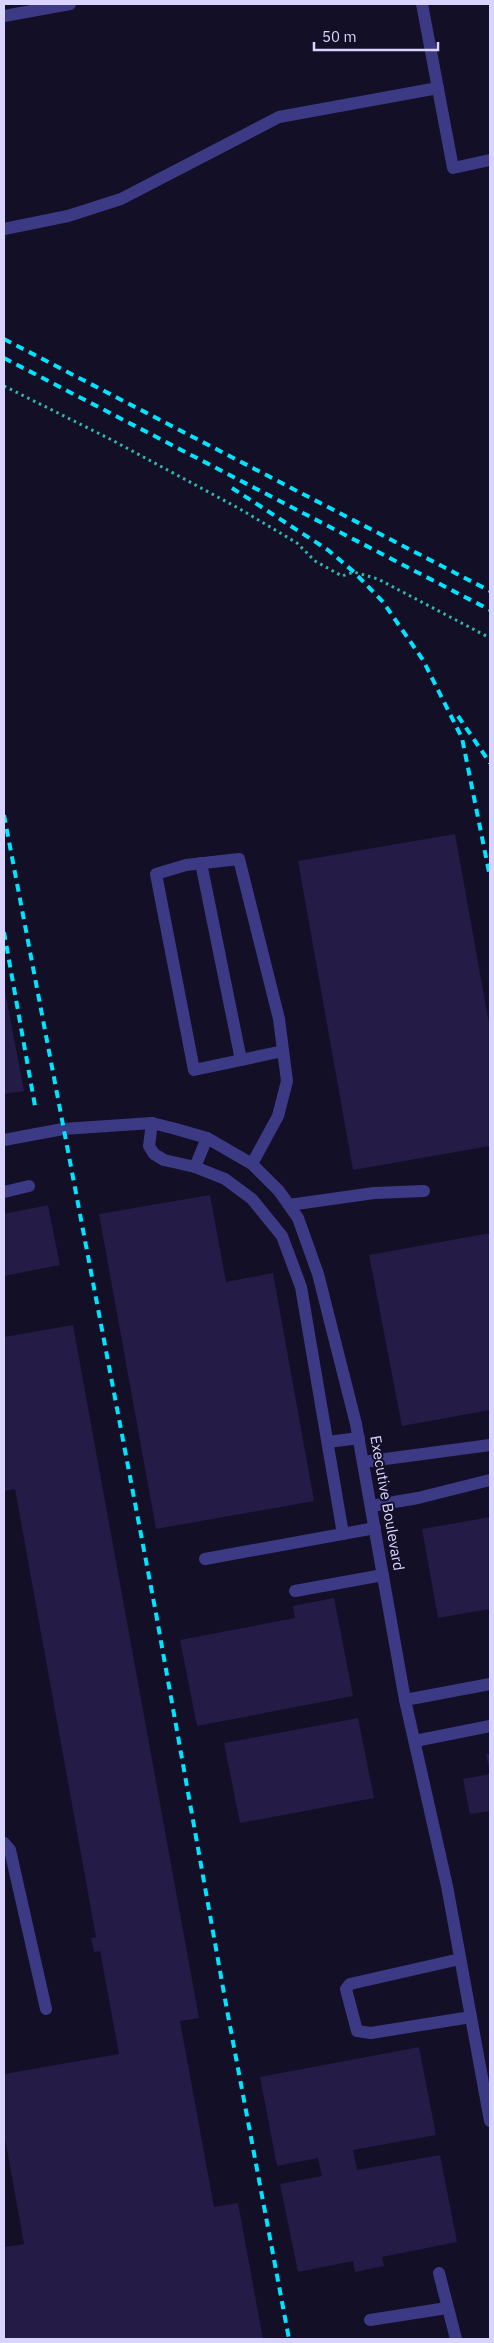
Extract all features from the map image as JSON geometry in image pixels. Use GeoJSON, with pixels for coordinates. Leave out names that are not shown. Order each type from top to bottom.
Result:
{"type":"FeatureCollection","features":[{"type":"Feature","properties":{"kind":"street"},"geometry":{"type":"LineString","coordinates":[[4,16],[70,4]]}},
{"type":"Feature","properties":{"kind":"street"},"geometry":{"type":"LineString","coordinates":[[422,4],[453,168],[490,160]]}},
{"type":"Feature","properties":{"kind":"street"},"geometry":{"type":"LineString","coordinates":[[4,229],[68,216],[122,199],[279,117],[438,88]]}},
{"type":"Feature","properties":{"kind":"street"},"geometry":{"type":"LineString","coordinates":[[252,1164],[278,1116],[287,1081],[279,1019],[239,859],[201,863],[156,874],[194,1070],[283,1051]]}},
{"type":"Feature","properties":{"kind":"street"},"geometry":{"type":"LineString","coordinates":[[201,863],[241,1060]]}},
{"type":"Feature","properties":{"kind":"street"},"geometry":{"type":"LineString","coordinates":[[152,1123],[149,1146],[154,1154],[164,1160],[195,1167],[225,1179],[252,1198],[282,1236],[300,1287],[343,1534]]}},
{"type":"Feature","properties":{"kind":"street","name":"Executive Boulevard"},"geometry":{"type":"LineString","coordinates":[[4,1140],[63,1129],[152,1123],[207,1138],[252,1164],[289,1205],[301,1226],[318,1274],[359,1438],[405,1700],[447,1886],[490,2121]]}},
{"type":"Feature","properties":{"kind":"street"},"geometry":{"type":"LineString","coordinates":[[195,1167],[207,1138]]}},
{"type":"Feature","properties":{"kind":"street"},"geometry":{"type":"LineString","coordinates":[[4,1192],[29,1186]]}},
{"type":"Feature","properties":{"kind":"street"},"geometry":{"type":"LineString","coordinates":[[289,1205],[374,1193],[424,1191]]}},
{"type":"Feature","properties":{"kind":"street"},"geometry":{"type":"LineString","coordinates":[[282,1236],[301,1226]]}},
{"type":"Feature","properties":{"kind":"street"},"geometry":{"type":"LineString","coordinates":[[328,1442],[359,1438]]}},
{"type":"Feature","properties":{"kind":"street"},"geometry":{"type":"LineString","coordinates":[[363,1462],[490,1445]]}},
{"type":"Feature","properties":{"kind":"street"},"geometry":{"type":"LineString","coordinates":[[371,1506],[418,1498],[490,1480]]}},
{"type":"Feature","properties":{"kind":"street"},"geometry":{"type":"LineString","coordinates":[[205,1559],[375,1528]]}},
{"type":"Feature","properties":{"kind":"street"},"geometry":{"type":"LineString","coordinates":[[295,1591],[383,1575]]}},
{"type":"Feature","properties":{"kind":"street"},"geometry":{"type":"LineString","coordinates":[[405,1700],[490,1684]]}},
{"type":"Feature","properties":{"kind":"street"},"geometry":{"type":"LineString","coordinates":[[415,1741],[490,1726]]}},
{"type":"Feature","properties":{"kind":"street"},"geometry":{"type":"LineString","coordinates":[[4,1843],[10,1850],[46,2009]]}},
{"type":"Feature","properties":{"kind":"street"},"geometry":{"type":"LineString","coordinates":[[460,1959],[350,1984],[346,1989],[357,2031],[379,2032],[471,2018]]}},
{"type":"Feature","properties":{"kind":"street"},"geometry":{"type":"LineString","coordinates":[[439,2273],[456,2339]]}},
{"type":"Feature","properties":{"kind":"street"},"geometry":{"type":"LineString","coordinates":[[370,2320],[447,2308]]}},
{"type":"Feature","properties":{"kind":"path"},"geometry":{"type":"LineString","coordinates":[[4,386],[110,439],[240,509],[296,543],[315,561],[342,576],[354,572],[378,580],[490,638]]}},
{"type":"Feature","properties":{"kind":"building"},"geometry":{"type":"Polygon","coordinates":[[[455,834],[490,1029],[490,1146],[353,1170],[298,861],[455,834]]]}},
{"type":"Feature","properties":{"kind":"building"},"geometry":{"type":"Polygon","coordinates":[[[4,986],[24,1091],[4,1094],[4,986]]]}},
{"type":"Feature","properties":{"kind":"building"},"geometry":{"type":"Polygon","coordinates":[[[210,1195],[226,1282],[273,1273],[314,1501],[156,1529],[99,1214],[210,1195]]]}},
{"type":"Feature","properties":{"kind":"building"},"geometry":{"type":"Polygon","coordinates":[[[48,1205],[60,1265],[4,1276],[4,1214],[48,1205]]]}},
{"type":"Feature","properties":{"kind":"building"},"geometry":{"type":"Polygon","coordinates":[[[490,1233],[490,1410],[402,1426],[369,1255],[490,1233]]]}},
{"type":"Feature","properties":{"kind":"building"},"geometry":{"type":"Polygon","coordinates":[[[73,1325],[199,2018],[180,2021],[214,2207],[238,2203],[263,2339],[4,2339],[4,2247],[24,2244],[4,2133],[4,2074],[119,2054],[100,1951],[94,1952],[91,1938],[96,1937],[15,1489],[4,1491],[4,1337],[73,1325]]]}},
{"type":"Feature","properties":{"kind":"building"},"geometry":{"type":"Polygon","coordinates":[[[490,1517],[490,1609],[438,1618],[422,1529],[490,1517]]]}},
{"type":"Feature","properties":{"kind":"building"},"geometry":{"type":"Polygon","coordinates":[[[334,1598],[353,1696],[197,1726],[180,1640],[295,1618],[293,1606],[334,1598]]]}},
{"type":"Feature","properties":{"kind":"building"},"geometry":{"type":"Polygon","coordinates":[[[358,1718],[374,1798],[240,1823],[224,1743],[358,1718]]]}},
{"type":"Feature","properties":{"kind":"building"},"geometry":{"type":"Polygon","coordinates":[[[490,1753],[490,1769],[489,1769],[486,1754],[490,1753]]]}},
{"type":"Feature","properties":{"kind":"building"},"geometry":{"type":"Polygon","coordinates":[[[490,1774],[490,1811],[470,1814],[463,1779],[490,1774]]]}},
{"type":"Feature","properties":{"kind":"building"},"geometry":{"type":"Polygon","coordinates":[[[419,2047],[436,2135],[353,2150],[357,2170],[440,2155],[457,2242],[382,2257],[384,2266],[355,2272],[353,2261],[298,2272],[280,2184],[322,2176],[318,2158],[277,2166],[260,2077],[419,2047]]]}},
{"type":"Feature","properties":{"kind":"railway"},"geometry":{"type":"LineString","coordinates":[[4,339],[490,591]]}},
{"type":"Feature","properties":{"kind":"railway"},"geometry":{"type":"LineString","coordinates":[[4,358],[490,610]]}},
{"type":"Feature","properties":{"kind":"railway"},"geometry":{"type":"LineString","coordinates":[[232,488],[328,550],[354,572],[383,602],[423,660],[462,738],[490,877]]}},
{"type":"Feature","properties":{"kind":"railway"},"geometry":{"type":"LineString","coordinates":[[458,716],[490,763]]}},
{"type":"Feature","properties":{"kind":"railway"},"geometry":{"type":"LineString","coordinates":[[4,815],[155,1608],[227,2010],[289,2339]]}},
{"type":"Feature","properties":{"kind":"railway"},"geometry":{"type":"LineString","coordinates":[[4,932],[35,1106]]}}]}
